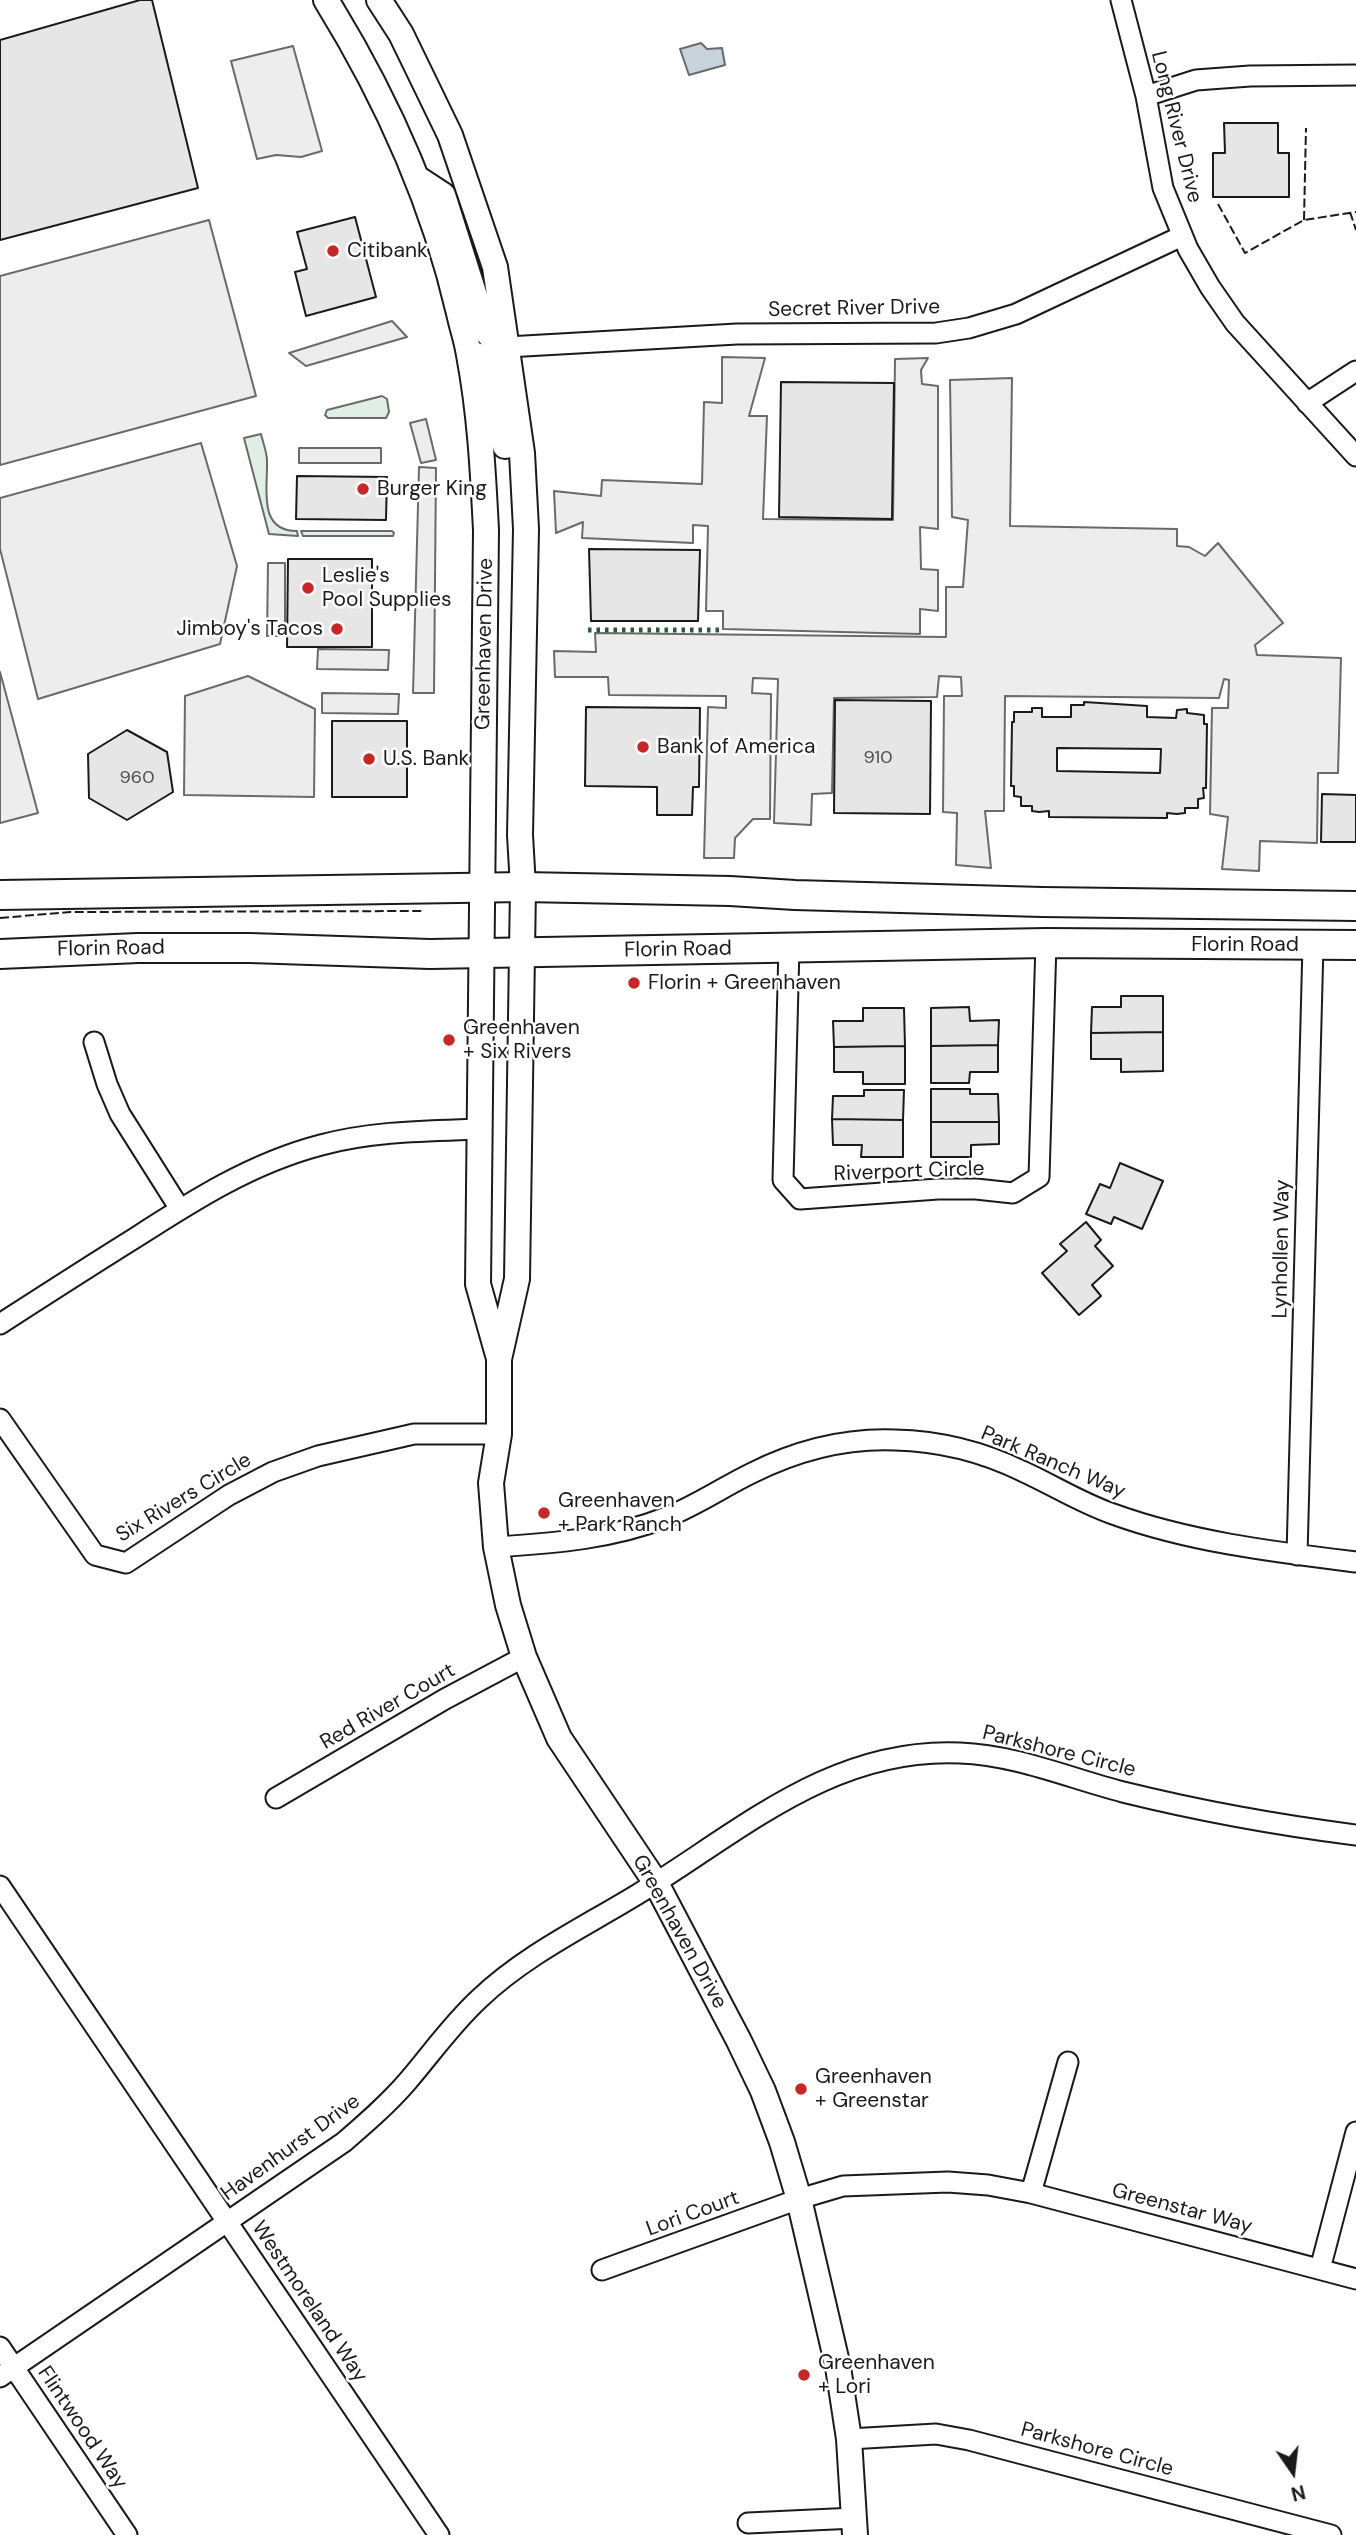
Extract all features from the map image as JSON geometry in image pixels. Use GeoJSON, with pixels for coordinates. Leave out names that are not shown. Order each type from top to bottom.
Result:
{"type":"FeatureCollection","features":[{"type":"Feature","properties":{"kind":"main road","name":"Florin Road"},"geometry":{"type":"LineString","coordinates":[[0,895],[523,887],[730,891],[1030,902],[1356,906]]}},
{"type":"Feature","properties":{"kind":"main road","name":"Florin Road"},"geometry":{"type":"LineString","coordinates":[[0,954],[124,948],[236,948],[423,954],[1046,943],[1356,945]]}},
{"type":"Feature","properties":{"kind":"street","name":"Greenhaven Drive"},"geometry":{"type":"LineString","coordinates":[[326,0],[361,56],[408,153],[451,280],[469,352],[483,457],[486,530],[478,1284],[499,1359]]}},
{"type":"Feature","properties":{"kind":"street","name":"Greenhaven Drive"},"geometry":{"type":"LineString","coordinates":[[379,0],[401,34],[450,135],[495,267],[522,453],[526,554],[520,835],[523,887],[517,1279],[499,1359],[499,1434],[491,1483],[496,1547],[508,1605],[524,1657],[559,1738],[656,1883],[763,2091],[799,2199],[838,2367],[849,2439],[855,2526],[819,2521],[748,2522]]}},
{"type":"Feature","properties":{"kind":"street","name":"Long River Drive"},"geometry":{"type":"LineString","coordinates":[[1121,0],[1146,96],[1163,188],[1182,236],[1210,287],[1235,323],[1356,456]]}},
{"type":"Feature","properties":{"kind":"street"},"geometry":{"type":"LineString","coordinates":[[1146,96],[1196,80],[1261,75],[1356,75]]}},
{"type":"Feature","properties":{"kind":"street"},"geometry":{"type":"LineString","coordinates":[[416,178],[443,195],[486,331],[499,346],[508,347]]}},
{"type":"Feature","properties":{"kind":"street","name":"Secret River Drive"},"geometry":{"type":"LineString","coordinates":[[508,347],[737,334],[936,333],[969,328],[1016,314],[1182,236]]}},
{"type":"Feature","properties":{"kind":"street"},"geometry":{"type":"LineString","coordinates":[[469,352],[483,358],[494,372],[510,497],[526,554]]}},
{"type":"Feature","properties":{"kind":"street"},"geometry":{"type":"LineString","coordinates":[[1307,403],[1356,371]]}},
{"type":"Feature","properties":{"kind":"street","name":"Riverport Circle"},"geometry":{"type":"LineString","coordinates":[[789,947],[783,1180],[800,1199],[938,1189],[1013,1193],[1039,1177],[1046,943]]}},
{"type":"Feature","properties":{"kind":"street","name":"Lynhollen Way"},"geometry":{"type":"LineString","coordinates":[[1297,1555],[1313,945]]}},
{"type":"Feature","properties":{"kind":"street"},"geometry":{"type":"LineString","coordinates":[[94,1042],[120,1114],[180,1209]]}},
{"type":"Feature","properties":{"kind":"street"},"geometry":{"type":"LineString","coordinates":[[0,1324],[180,1209],[229,1180],[270,1161],[321,1145],[366,1136],[411,1131],[480,1129]]}},
{"type":"Feature","properties":{"kind":"street","name":"Six Rivers Circle"},"geometry":{"type":"LineString","coordinates":[[0,1419],[95,1555],[126,1563],[229,1495],[272,1472],[318,1456],[414,1434],[499,1434]]}},
{"type":"Feature","properties":{"kind":"street","name":"Park Ranch Way"},"geometry":{"type":"LineString","coordinates":[[496,1547],[590,1539],[635,1528],[687,1508],[753,1472],[792,1456],[843,1443],[895,1440],[937,1444],[983,1455],[1022,1470],[1082,1502],[1149,1526],[1297,1555],[1356,1562]]}},
{"type":"Feature","properties":{"kind":"street","name":"Red River Court"},"geometry":{"type":"LineString","coordinates":[[276,1798],[445,1699],[524,1657]]}},
{"type":"Feature","properties":{"kind":"street","name":"Parkshore Circle"},"geometry":{"type":"LineString","coordinates":[[656,1883],[823,1779],[890,1757],[926,1753],[997,1757],[1121,1791],[1213,1812],[1356,1835]]}},
{"type":"Feature","properties":{"kind":"street","name":"Havenhurst Drive"},"geometry":{"type":"LineString","coordinates":[[7,2372],[319,2161],[368,2121],[405,2084],[454,2023],[506,1975],[656,1883]]}},
{"type":"Feature","properties":{"kind":"street","name":"Westmoreland Way"},"geometry":{"type":"LineString","coordinates":[[0,1886],[439,2535]]}},
{"type":"Feature","properties":{"kind":"street"},"geometry":{"type":"LineString","coordinates":[[1031,2193],[1069,2062]]}},
{"type":"Feature","properties":{"kind":"street"},"geometry":{"type":"LineString","coordinates":[[1320,2269],[1356,2132]]}},
{"type":"Feature","properties":{"kind":"street","name":"Greenstar Way"},"geometry":{"type":"LineString","coordinates":[[799,2199],[843,2186],[899,2182],[961,2183],[1031,2193],[1356,2278]]}},
{"type":"Feature","properties":{"kind":"street","name":"Lori Court"},"geometry":{"type":"LineString","coordinates":[[601,2270],[799,2199]]}},
{"type":"Feature","properties":{"kind":"street","name":"Flintwood Way"},"geometry":{"type":"LineString","coordinates":[[0,2347],[7,2372],[127,2535]]}},
{"type":"Feature","properties":{"kind":"street","name":"Parkshore Circle"},"geometry":{"type":"LineString","coordinates":[[849,2439],[936,2434],[958,2438],[1331,2535]]}},
{"type":"Feature","properties":{"kind":"green space"},"geometry":{"type":"Polygon","coordinates":[[[382,396],[387,399],[389,412],[386,418],[328,418],[325,415],[327,410],[382,396]]]}},
{"type":"Feature","properties":{"kind":"green space"},"geometry":{"type":"Polygon","coordinates":[[[261,434],[267,458],[266,495],[270,516],[284,529],[297,531],[298,536],[269,534],[244,438],[261,434]]]}},
{"type":"Feature","properties":{"kind":"green space"},"geometry":{"type":"Polygon","coordinates":[[[301,531],[394,533],[393,536],[303,536],[301,531]]]}},
{"type":"Feature","properties":{"kind":"shaded area"},"geometry":{"type":"Polygon","coordinates":[[[701,43],[707,49],[722,48],[725,65],[689,75],[680,49],[701,43]]]}},
{"type":"Feature","properties":{"kind":"shaded area"},"geometry":{"type":"Polygon","coordinates":[[[293,46],[322,151],[301,157],[276,155],[257,159],[231,61],[293,46]]]}},
{"type":"Feature","properties":{"kind":"shaded area"},"geometry":{"type":"Polygon","coordinates":[[[209,220],[256,396],[0,465],[0,276],[209,220]]]}},
{"type":"Feature","properties":{"kind":"shaded area"},"geometry":{"type":"Polygon","coordinates":[[[392,321],[407,337],[306,366],[289,353],[392,321]]]}},
{"type":"Feature","properties":{"kind":"shaded area"},"geometry":{"type":"Polygon","coordinates":[[[722,357],[765,358],[749,416],[767,416],[763,519],[893,520],[895,359],[928,358],[921,370],[922,384],[938,386],[938,529],[920,527],[921,569],[938,570],[938,611],[920,609],[920,634],[723,629],[723,611],[706,611],[708,526],[693,525],[693,543],[582,538],[583,522],[556,533],[554,491],[601,496],[602,480],[702,484],[704,402],[722,403],[722,357]]]}},
{"type":"Feature","properties":{"kind":"shaded area"},"geometry":{"type":"Polygon","coordinates":[[[1012,378],[1010,526],[1177,529],[1177,546],[1189,547],[1205,556],[1218,543],[1283,623],[1255,645],[1257,655],[1341,658],[1338,773],[1318,773],[1317,843],[1260,841],[1259,871],[1222,869],[1228,817],[1210,814],[1212,708],[1228,708],[1229,680],[1224,679],[1219,698],[1005,696],[1004,811],[985,811],[991,868],[956,865],[957,813],[943,812],[944,696],[962,696],[961,677],[939,676],[937,697],[834,698],[832,793],[812,794],[811,825],[774,823],[778,679],[753,678],[752,693],[771,694],[770,819],[753,819],[735,838],[734,858],[704,858],[708,707],[726,708],[726,696],[609,695],[608,677],[555,677],[554,651],[596,652],[595,633],[946,637],[946,587],[963,587],[968,520],[952,517],[950,380],[1012,378]]]}},
{"type":"Feature","properties":{"kind":"shaded area"},"geometry":{"type":"Polygon","coordinates":[[[426,419],[436,460],[421,463],[410,423],[426,419]]]}},
{"type":"Feature","properties":{"kind":"shaded area"},"geometry":{"type":"Polygon","coordinates":[[[201,443],[237,566],[220,644],[38,699],[0,549],[0,498],[201,443]]]}},
{"type":"Feature","properties":{"kind":"shaded area"},"geometry":{"type":"Polygon","coordinates":[[[299,448],[381,448],[381,463],[299,463],[299,448]]]}},
{"type":"Feature","properties":{"kind":"shaded area"},"geometry":{"type":"Polygon","coordinates":[[[419,467],[436,468],[434,693],[413,693],[419,467]]]}},
{"type":"Feature","properties":{"kind":"shaded area"},"geometry":{"type":"Polygon","coordinates":[[[268,563],[285,563],[285,636],[267,636],[268,563]]]}},
{"type":"Feature","properties":{"kind":"shaded area"},"geometry":{"type":"Polygon","coordinates":[[[318,649],[389,650],[388,670],[317,669],[318,649]]]}},
{"type":"Feature","properties":{"kind":"shaded area"},"geometry":{"type":"Polygon","coordinates":[[[0,672],[38,813],[0,823],[0,672]]]}},
{"type":"Feature","properties":{"kind":"shaded area"},"geometry":{"type":"Polygon","coordinates":[[[248,676],[315,709],[314,797],[184,795],[185,696],[248,676]]]}},
{"type":"Feature","properties":{"kind":"shaded area"},"geometry":{"type":"Polygon","coordinates":[[[322,693],[399,694],[398,714],[322,713],[322,693]]]}},
{"type":"Feature","properties":{"kind":"building"},"geometry":{"type":"Polygon","coordinates":[[[140,0],[152,0],[198,188],[0,240],[0,40],[140,0]]]}},
{"type":"Feature","properties":{"kind":"building"},"geometry":{"type":"Polygon","coordinates":[[[1224,123],[1278,123],[1278,153],[1289,153],[1289,197],[1213,197],[1213,153],[1225,153],[1224,123]]]}},
{"type":"Feature","properties":{"kind":"building","name":"Citibank"},"geometry":{"type":"Polygon","coordinates":[[[355,217],[376,297],[306,316],[295,272],[307,269],[297,232],[355,217]]]}},
{"type":"Feature","properties":{"kind":"building"},"geometry":{"type":"Polygon","coordinates":[[[781,382],[894,383],[892,519],[779,517],[781,382]]]}},
{"type":"Feature","properties":{"kind":"building"},"geometry":{"type":"Polygon","coordinates":[[[297,476],[387,477],[386,520],[296,519],[297,476]]]}},
{"type":"Feature","properties":{"kind":"building"},"geometry":{"type":"Polygon","coordinates":[[[589,549],[700,550],[698,621],[591,621],[589,549]]]}},
{"type":"Feature","properties":{"kind":"building"},"geometry":{"type":"Polygon","coordinates":[[[288,559],[372,559],[372,647],[287,647],[288,559]]]}},
{"type":"Feature","properties":{"kind":"building"},"geometry":{"type":"Polygon","coordinates":[[[835,700],[931,701],[930,814],[834,813],[835,700]]]}},
{"type":"Feature","properties":{"kind":"building"},"geometry":{"type":"Polygon","coordinates":[[[1084,702],[1147,706],[1147,717],[1176,718],[1177,710],[1187,709],[1187,713],[1204,715],[1204,724],[1207,724],[1206,788],[1203,788],[1204,798],[1198,799],[1198,808],[1185,808],[1185,813],[1167,813],[1167,818],[1049,817],[1049,811],[1032,811],[1032,806],[1021,806],[1021,797],[1014,796],[1014,786],[1011,786],[1014,712],[1032,712],[1032,708],[1042,708],[1042,717],[1071,717],[1071,705],[1084,705],[1084,702]],[[1057,748],[1057,771],[1160,773],[1161,749],[1057,748]]]}},
{"type":"Feature","properties":{"kind":"building","name":"Bank of America"},"geometry":{"type":"Polygon","coordinates":[[[586,707],[700,708],[699,787],[693,787],[692,815],[657,815],[657,787],[585,786],[586,707]]]}},
{"type":"Feature","properties":{"kind":"building","name":"U.S. Bank"},"geometry":{"type":"Polygon","coordinates":[[[332,721],[407,721],[407,797],[332,797],[332,721]]]}},
{"type":"Feature","properties":{"kind":"building"},"geometry":{"type":"Polygon","coordinates":[[[127,730],[167,752],[173,792],[127,820],[89,798],[88,754],[127,730]]]}},
{"type":"Feature","properties":{"kind":"building"},"geometry":{"type":"Polygon","coordinates":[[[1322,794],[1356,795],[1356,842],[1321,842],[1322,794]]]}},
{"type":"Feature","properties":{"kind":"building"},"geometry":{"type":"Polygon","coordinates":[[[1121,996],[1163,996],[1163,1032],[1091,1033],[1092,1007],[1121,1007],[1121,996]]]}},
{"type":"Feature","properties":{"kind":"building"},"geometry":{"type":"Polygon","coordinates":[[[969,1007],[970,1021],[999,1020],[998,1045],[931,1046],[931,1008],[969,1007]]]}},
{"type":"Feature","properties":{"kind":"building"},"geometry":{"type":"Polygon","coordinates":[[[863,1008],[904,1008],[905,1046],[834,1047],[833,1021],[863,1021],[863,1008]]]}},
{"type":"Feature","properties":{"kind":"building"},"geometry":{"type":"Polygon","coordinates":[[[1163,1032],[1163,1071],[1121,1072],[1121,1059],[1091,1059],[1091,1033],[1163,1032]]]}},
{"type":"Feature","properties":{"kind":"building"},"geometry":{"type":"Polygon","coordinates":[[[998,1045],[998,1072],[970,1072],[969,1083],[931,1083],[931,1046],[998,1045]]]}},
{"type":"Feature","properties":{"kind":"building"},"geometry":{"type":"Polygon","coordinates":[[[905,1046],[905,1084],[863,1084],[863,1072],[834,1072],[834,1047],[905,1046]]]}},
{"type":"Feature","properties":{"kind":"building"},"geometry":{"type":"Polygon","coordinates":[[[931,1089],[970,1089],[970,1094],[998,1094],[999,1122],[931,1122],[931,1089]]]}},
{"type":"Feature","properties":{"kind":"building"},"geometry":{"type":"Polygon","coordinates":[[[864,1090],[904,1090],[903,1120],[832,1119],[833,1096],[864,1096],[864,1090]]]}},
{"type":"Feature","properties":{"kind":"building"},"geometry":{"type":"Polygon","coordinates":[[[832,1119],[903,1120],[903,1157],[861,1157],[862,1145],[833,1145],[832,1119]]]}},
{"type":"Feature","properties":{"kind":"building"},"geometry":{"type":"Polygon","coordinates":[[[931,1122],[999,1122],[999,1144],[971,1145],[971,1157],[931,1157],[931,1122]]]}},
{"type":"Feature","properties":{"kind":"building"},"geometry":{"type":"Polygon","coordinates":[[[1120,1163],[1163,1181],[1142,1229],[1114,1217],[1111,1224],[1086,1214],[1100,1184],[1110,1188],[1120,1163]]]}},
{"type":"Feature","properties":{"kind":"building"},"geometry":{"type":"Polygon","coordinates":[[[1086,1222],[1101,1240],[1095,1246],[1113,1266],[1092,1285],[1101,1296],[1079,1315],[1042,1273],[1067,1251],[1060,1244],[1086,1222]]]}},
{"type":"Feature","properties":{"kind":"hedge"},"geometry":{"type":"LineString","coordinates":[[588,630],[719,630]]}},
{"type":"Feature","properties":{"kind":"fence"},"geometry":{"type":"LineString","coordinates":[[1304,220],[1306,128]]}},
{"type":"Feature","properties":{"kind":"fence"},"geometry":{"type":"LineString","coordinates":[[1218,204],[1245,253],[1304,220],[1356,212]]}},
{"type":"Feature","properties":{"kind":"fence"},"geometry":{"type":"LineString","coordinates":[[1350,212],[1356,230]]}},
{"type":"Feature","properties":{"kind":"fence"},"geometry":{"type":"LineString","coordinates":[[0,918],[70,912],[423,911]]}},
{"type":"Feature","properties":{"kind":"place","name":"Citibank"},"geometry":{"type":"Point","coordinates":[333,251]}},
{"type":"Feature","properties":{"kind":"place","name":"Burger King"},"geometry":{"type":"Point","coordinates":[363,489]}},
{"type":"Feature","properties":{"kind":"place","name":"Leslie's Pool Supplies"},"geometry":{"type":"Point","coordinates":[308,588]}},
{"type":"Feature","properties":{"kind":"place","name":"Jimboy's Tacos"},"geometry":{"type":"Point","coordinates":[337,629]}},
{"type":"Feature","properties":{"kind":"place","name":"Bank of America"},"geometry":{"type":"Point","coordinates":[643,747]}},
{"type":"Feature","properties":{"kind":"place","name":"U.S. Bank"},"geometry":{"type":"Point","coordinates":[369,759]}},
{"type":"Feature","properties":{"kind":"place","name":"Florin + Greenhaven"},"geometry":{"type":"Point","coordinates":[634,983]}},
{"type":"Feature","properties":{"kind":"place","name":"Greenhaven + Six Rivers"},"geometry":{"type":"Point","coordinates":[449,1040]}},
{"type":"Feature","properties":{"kind":"place","name":"Greenhaven + Park Ranch"},"geometry":{"type":"Point","coordinates":[544,1513]}},
{"type":"Feature","properties":{"kind":"place","name":"Greenhaven + Greenstar"},"geometry":{"type":"Point","coordinates":[801,2089]}},
{"type":"Feature","properties":{"kind":"place","name":"Greenhaven + Lori"},"geometry":{"type":"Point","coordinates":[804,2375]}}]}
